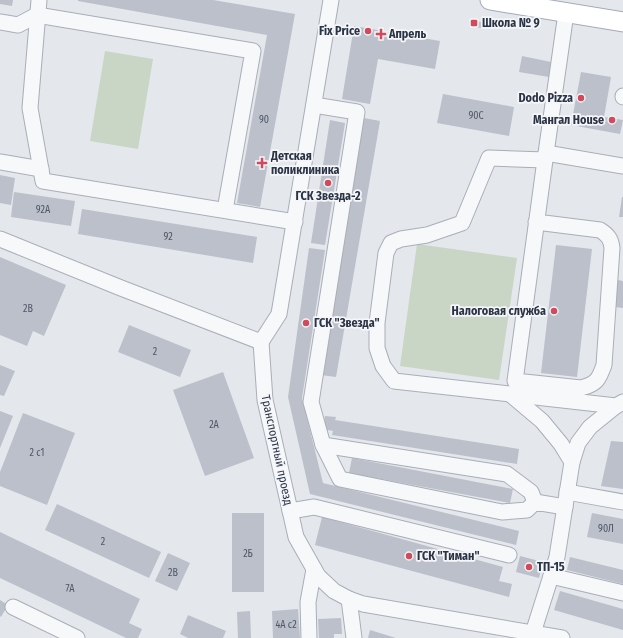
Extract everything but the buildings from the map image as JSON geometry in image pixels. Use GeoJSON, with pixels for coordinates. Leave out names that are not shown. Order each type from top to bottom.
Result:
{"type":"FeatureCollection","features":[{"type":"Feature","properties":{"kind":"main road"},"geometry":{"type":"LineString","coordinates":[[490,0],[623,22]]}},
{"type":"Feature","properties":{"kind":"street"},"geometry":{"type":"LineString","coordinates":[[0,239],[261,342],[280,314],[331,0]]}},
{"type":"Feature","properties":{"kind":"street"},"geometry":{"type":"LineString","coordinates":[[38,7],[30,108],[43,181],[295,222]]}},
{"type":"Feature","properties":{"kind":"street"},"geometry":{"type":"LineString","coordinates":[[0,22],[18,25],[38,7]]}},
{"type":"Feature","properties":{"kind":"street"},"geometry":{"type":"LineString","coordinates":[[38,7],[253,51],[225,210]]}},
{"type":"Feature","properties":{"kind":"street"},"geometry":{"type":"LineString","coordinates":[[536,222],[600,230],[607,234],[611,240],[612,248],[604,365],[599,379],[591,386],[581,388],[515,381],[536,222],[566,13]]}},
{"type":"Feature","properties":{"kind":"street"},"geometry":{"type":"LineString","coordinates":[[314,105],[357,112],[310,402],[323,445],[340,479],[502,512],[527,510],[535,502],[566,500],[623,502]]}},
{"type":"Feature","properties":{"kind":"street"},"geometry":{"type":"LineString","coordinates":[[619,404],[394,381],[384,366],[377,348],[377,323],[386,253],[391,243],[400,239],[427,235],[462,223],[489,158],[546,157],[623,166]]}},
{"type":"Feature","properties":{"kind":"street"},"geometry":{"type":"LineString","coordinates":[[0,162],[41,169]]}},
{"type":"Feature","properties":{"kind":"street","name":"Транспортный проезд"},"geometry":{"type":"LineString","coordinates":[[261,342],[265,400],[296,537],[318,576],[334,591],[363,604],[562,638]]}},
{"type":"Feature","properties":{"kind":"street"},"geometry":{"type":"LineString","coordinates":[[510,394],[542,421],[561,444],[572,462]]}},
{"type":"Feature","properties":{"kind":"street"},"geometry":{"type":"LineString","coordinates":[[533,633],[557,557],[572,462],[578,442],[590,427],[619,404]]}},
{"type":"Feature","properties":{"kind":"street"},"geometry":{"type":"LineString","coordinates":[[323,445],[507,474],[530,492],[535,502]]}},
{"type":"Feature","properties":{"kind":"street"},"geometry":{"type":"LineString","coordinates":[[290,511],[314,507],[508,555]]}},
{"type":"Feature","properties":{"kind":"street"},"geometry":{"type":"LineString","coordinates":[[310,638],[308,602],[314,569]]}},
{"type":"Feature","properties":{"kind":"street"},"geometry":{"type":"LineString","coordinates":[[551,576],[623,593]]}},
{"type":"Feature","properties":{"kind":"street"},"geometry":{"type":"LineString","coordinates":[[349,599],[354,638]]}},
{"type":"Feature","properties":{"kind":"street"},"geometry":{"type":"LineString","coordinates":[[13,607],[77,638]]}},
{"type":"Feature","properties":{"kind":"green space"},"geometry":{"type":"Polygon","coordinates":[[[105,51],[153,59],[138,149],[90,141],[105,51]]]}},
{"type":"Feature","properties":{"kind":"green space"},"geometry":{"type":"Polygon","coordinates":[[[417,244],[517,258],[499,380],[400,366],[417,244]]]}},
{"type":"Feature","properties":{"kind":"place","name":"Школа № 9"},"geometry":{"type":"Point","coordinates":[474,23]}},
{"type":"Feature","properties":{"kind":"place","name":"Fix Price"},"geometry":{"type":"Point","coordinates":[368,31]}},
{"type":"Feature","properties":{"kind":"place","name":"Апрель"},"geometry":{"type":"Point","coordinates":[381,34]}},
{"type":"Feature","properties":{"kind":"place","name":"Dodo Pizza"},"geometry":{"type":"Point","coordinates":[581,98]}},
{"type":"Feature","properties":{"kind":"place","name":"Мангал House"},"geometry":{"type":"Point","coordinates":[612,120]}},
{"type":"Feature","properties":{"kind":"place","name":"Детская поликлиника"},"geometry":{"type":"Point","coordinates":[262,163]}},
{"type":"Feature","properties":{"kind":"place","name":"ГСК Звезда-2"},"geometry":{"type":"Point","coordinates":[328,183]}},
{"type":"Feature","properties":{"kind":"place","name":"Налоговая служба"},"geometry":{"type":"Point","coordinates":[554,311]}},
{"type":"Feature","properties":{"kind":"place","name":"ГСК \"Звезда\""},"geometry":{"type":"Point","coordinates":[306,323]}},
{"type":"Feature","properties":{"kind":"place","name":"ГСК \"Тиман\""},"geometry":{"type":"Point","coordinates":[409,556]}},
{"type":"Feature","properties":{"kind":"place","name":"ТП-15"},"geometry":{"type":"Point","coordinates":[529,567]}}]}
